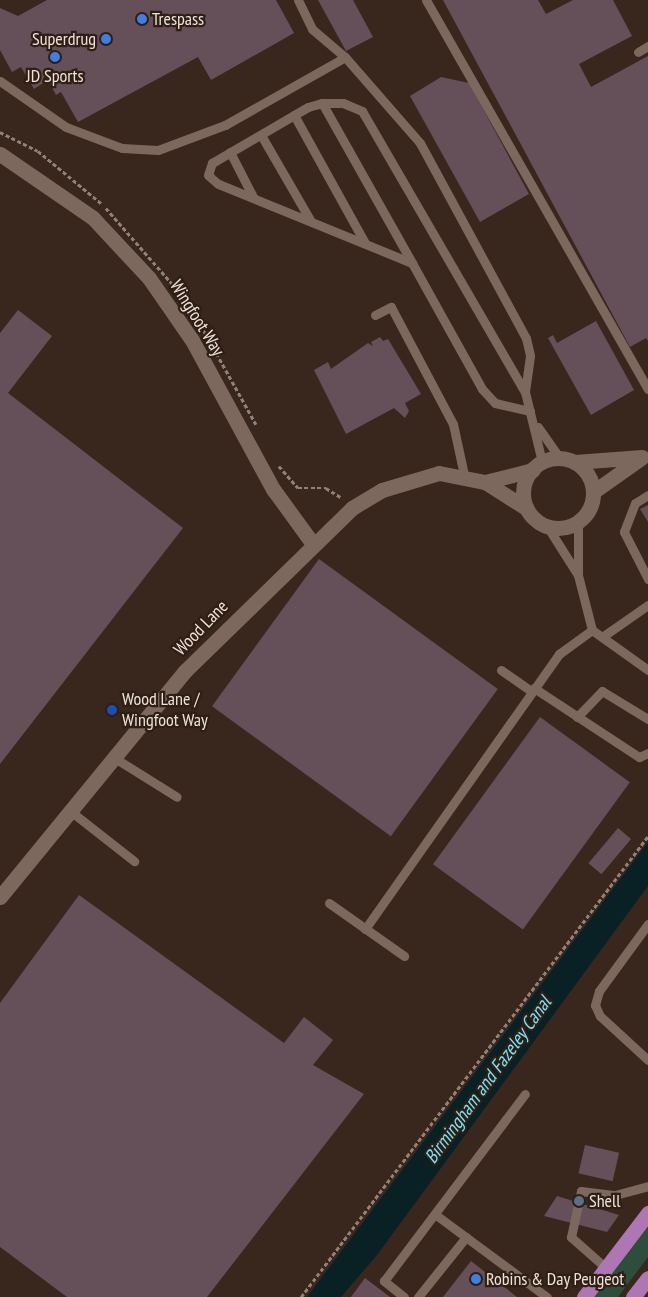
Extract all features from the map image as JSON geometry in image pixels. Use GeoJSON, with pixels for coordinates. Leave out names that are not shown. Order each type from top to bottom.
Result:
{"type":"FeatureCollection","features":[{"type":"Feature","properties":{"kind":"highway"},"geometry":{"type":"LineString","coordinates":[[584,1297],[648,1213]]}},
{"type":"Feature","properties":{"kind":"highway"},"geometry":{"type":"LineString","coordinates":[[633,1297],[648,1278]]}},
{"type":"Feature","properties":{"kind":"street","name":"Wingfoot Way"},"geometry":{"type":"LineString","coordinates":[[0,154],[94,218],[149,278],[192,340],[273,490],[313,544]]}},
{"type":"Feature","properties":{"kind":"street"},"geometry":{"type":"LineString","coordinates":[[485,482],[538,466],[567,460],[645,455]]}},
{"type":"Feature","properties":{"kind":"street"},"geometry":{"type":"LineString","coordinates":[[593,492],[645,455]]}},
{"type":"Feature","properties":{"kind":"street"},"geometry":{"type":"LineString","coordinates":[[538,466],[524,488],[526,508],[547,526],[578,522],[592,504],[591,480],[567,460]]}},
{"type":"Feature","properties":{"kind":"street","name":"Wood Lane"},"geometry":{"type":"LineString","coordinates":[[0,897],[69,810],[185,671],[352,508],[382,490],[415,477],[464,475],[485,482],[526,508]]}},
{"type":"Feature","properties":{"kind":"lane"},"geometry":{"type":"LineString","coordinates":[[298,0],[312,29],[345,57],[420,143],[522,330],[530,356],[525,392]]}},
{"type":"Feature","properties":{"kind":"lane"},"geometry":{"type":"LineString","coordinates":[[426,0],[648,389]]}},
{"type":"Feature","properties":{"kind":"lane"},"geometry":{"type":"LineString","coordinates":[[638,52],[648,46]]}},
{"type":"Feature","properties":{"kind":"lane"},"geometry":{"type":"LineString","coordinates":[[0,81],[66,127],[122,148],[158,150],[225,125],[345,57]]}},
{"type":"Feature","properties":{"kind":"lane"},"geometry":{"type":"LineString","coordinates":[[322,103],[482,389],[495,402],[530,411]]}},
{"type":"Feature","properties":{"kind":"lane"},"geometry":{"type":"LineString","coordinates":[[412,263],[218,184],[208,174],[212,163],[294,115],[322,103],[343,103],[362,111],[525,392],[536,425],[567,460]]}},
{"type":"Feature","properties":{"kind":"lane"},"geometry":{"type":"LineString","coordinates":[[294,115],[365,243]]}},
{"type":"Feature","properties":{"kind":"lane"},"geometry":{"type":"LineString","coordinates":[[260,135],[310,220]]}},
{"type":"Feature","properties":{"kind":"lane"},"geometry":{"type":"LineString","coordinates":[[230,152],[253,197]]}},
{"type":"Feature","properties":{"kind":"lane"},"geometry":{"type":"LineString","coordinates":[[375,315],[391,307],[453,424],[464,475]]}},
{"type":"Feature","properties":{"kind":"lane"},"geometry":{"type":"LineString","coordinates":[[536,425],[538,466]]}},
{"type":"Feature","properties":{"kind":"lane"},"geometry":{"type":"LineString","coordinates":[[648,495],[635,504],[624,532],[648,579]]}},
{"type":"Feature","properties":{"kind":"lane"},"geometry":{"type":"LineString","coordinates":[[578,522],[578,575],[592,630],[648,670]]}},
{"type":"Feature","properties":{"kind":"lane"},"geometry":{"type":"LineString","coordinates":[[547,526],[578,575]]}},
{"type":"Feature","properties":{"kind":"lane"},"geometry":{"type":"LineString","coordinates":[[602,637],[648,605]]}},
{"type":"Feature","properties":{"kind":"lane"},"geometry":{"type":"LineString","coordinates":[[365,929],[559,654],[592,630]]}},
{"type":"Feature","properties":{"kind":"lane"},"geometry":{"type":"LineString","coordinates":[[501,670],[639,757],[648,753]]}},
{"type":"Feature","properties":{"kind":"lane"},"geometry":{"type":"LineString","coordinates":[[577,717],[602,691],[648,719]]}},
{"type":"Feature","properties":{"kind":"lane"},"geometry":{"type":"LineString","coordinates":[[113,757],[177,797]]}},
{"type":"Feature","properties":{"kind":"lane"},"geometry":{"type":"LineString","coordinates":[[69,810],[134,861]]}},
{"type":"Feature","properties":{"kind":"lane"},"geometry":{"type":"LineString","coordinates":[[329,903],[404,956]]}},
{"type":"Feature","properties":{"kind":"lane"},"geometry":{"type":"LineString","coordinates":[[648,924],[599,991],[595,1005],[600,1016],[648,1060]]}},
{"type":"Feature","properties":{"kind":"lane"},"geometry":{"type":"LineString","coordinates":[[404,1297],[384,1281],[436,1215],[525,1094]]}},
{"type":"Feature","properties":{"kind":"lane"},"geometry":{"type":"LineString","coordinates":[[606,1268],[571,1237],[581,1191],[615,1195],[648,1186]]}},
{"type":"Feature","properties":{"kind":"lane"},"geometry":{"type":"LineString","coordinates":[[436,1215],[542,1296]]}},
{"type":"Feature","properties":{"kind":"lane"},"geometry":{"type":"LineString","coordinates":[[418,1297],[466,1237]]}},
{"type":"Feature","properties":{"kind":"path"},"geometry":{"type":"LineString","coordinates":[[301,1297],[648,836]]}},
{"type":"Feature","properties":{"kind":"green space"},"geometry":{"type":"Polygon","coordinates":[[[648,1227],[648,1257],[618,1297],[594,1297],[648,1227]]]}},
{"type":"Feature","properties":{"kind":"water","name":"Birmingham and Fazeley Canal"},"geometry":{"type":"Polygon","coordinates":[[[648,842],[648,886],[377,1255],[341,1297],[307,1297],[648,842]]]}},
{"type":"Feature","properties":{"kind":"building"},"geometry":{"type":"Polygon","coordinates":[[[47,0],[276,0],[294,33],[211,80],[198,57],[78,122],[61,92],[56,95],[48,80],[34,89],[21,67],[12,72],[0,50],[0,8],[18,16],[47,0]]]}},
{"type":"Feature","properties":{"kind":"building"},"geometry":{"type":"Polygon","coordinates":[[[318,0],[353,0],[373,37],[346,51],[318,0]]]}},
{"type":"Feature","properties":{"kind":"building"},"geometry":{"type":"Polygon","coordinates":[[[443,0],[538,0],[546,14],[573,0],[613,0],[632,36],[579,64],[591,87],[648,56],[648,341],[646,338],[630,347],[443,0]]]}},
{"type":"Feature","properties":{"kind":"building"},"geometry":{"type":"Polygon","coordinates":[[[441,77],[469,83],[529,194],[480,222],[410,96],[441,77]]]}},
{"type":"Feature","properties":{"kind":"building"},"geometry":{"type":"Polygon","coordinates":[[[18,310],[52,336],[8,393],[183,528],[0,764],[0,333],[18,310]]]}},
{"type":"Feature","properties":{"kind":"building"},"geometry":{"type":"Polygon","coordinates":[[[596,321],[634,390],[591,415],[548,338],[553,335],[557,343],[596,321]]]}},
{"type":"Feature","properties":{"kind":"building"},"geometry":{"type":"Polygon","coordinates":[[[380,337],[383,341],[388,339],[421,394],[405,403],[409,411],[405,418],[394,408],[346,434],[314,370],[328,362],[331,369],[368,343],[373,346],[371,342],[380,337]]]}},
{"type":"Feature","properties":{"kind":"building"},"geometry":{"type":"Polygon","coordinates":[[[648,505],[648,522],[640,509],[648,505]]]}},
{"type":"Feature","properties":{"kind":"building"},"geometry":{"type":"Polygon","coordinates":[[[319,559],[498,689],[391,836],[212,706],[319,559]]]}},
{"type":"Feature","properties":{"kind":"building"},"geometry":{"type":"Polygon","coordinates":[[[540,717],[630,782],[523,929],[433,864],[540,717]]]}},
{"type":"Feature","properties":{"kind":"building"},"geometry":{"type":"Polygon","coordinates":[[[618,828],[631,839],[601,874],[588,863],[618,828]]]}},
{"type":"Feature","properties":{"kind":"building"},"geometry":{"type":"Polygon","coordinates":[[[79,895],[284,1043],[304,1017],[333,1040],[313,1065],[364,1094],[207,1297],[67,1297],[0,1247],[0,1003],[79,895]]]}},
{"type":"Feature","properties":{"kind":"building"},"geometry":{"type":"Polygon","coordinates":[[[585,1145],[619,1153],[613,1181],[578,1173],[585,1145]]]}},
{"type":"Feature","properties":{"kind":"building"},"geometry":{"type":"Polygon","coordinates":[[[557,1196],[619,1215],[607,1232],[544,1216],[557,1196]]]}},
{"type":"Feature","properties":{"kind":"building","name":"Robins & Day Peugeot"},"geometry":{"type":"Polygon","coordinates":[[[471,1261],[517,1297],[443,1297],[471,1261]]]}},
{"type":"Feature","properties":{"kind":"building"},"geometry":{"type":"Polygon","coordinates":[[[365,1278],[390,1297],[351,1297],[365,1278]]]}},
{"type":"Feature","properties":{"kind":"place","name":"Trespass"},"geometry":{"type":"Point","coordinates":[142,19]}},
{"type":"Feature","properties":{"kind":"place","name":"Superdrug"},"geometry":{"type":"Point","coordinates":[106,39]}},
{"type":"Feature","properties":{"kind":"place","name":"JD Sports"},"geometry":{"type":"Point","coordinates":[55,57]}},
{"type":"Feature","properties":{"kind":"place","name":"Wood Lane / Wingfoot Way"},"geometry":{"type":"Point","coordinates":[112,710]}},
{"type":"Feature","properties":{"kind":"place","name":"Shell"},"geometry":{"type":"Point","coordinates":[579,1201]}},
{"type":"Feature","properties":{"kind":"place","name":"Robins & Day Peugeot"},"geometry":{"type":"Point","coordinates":[476,1279]}}]}
